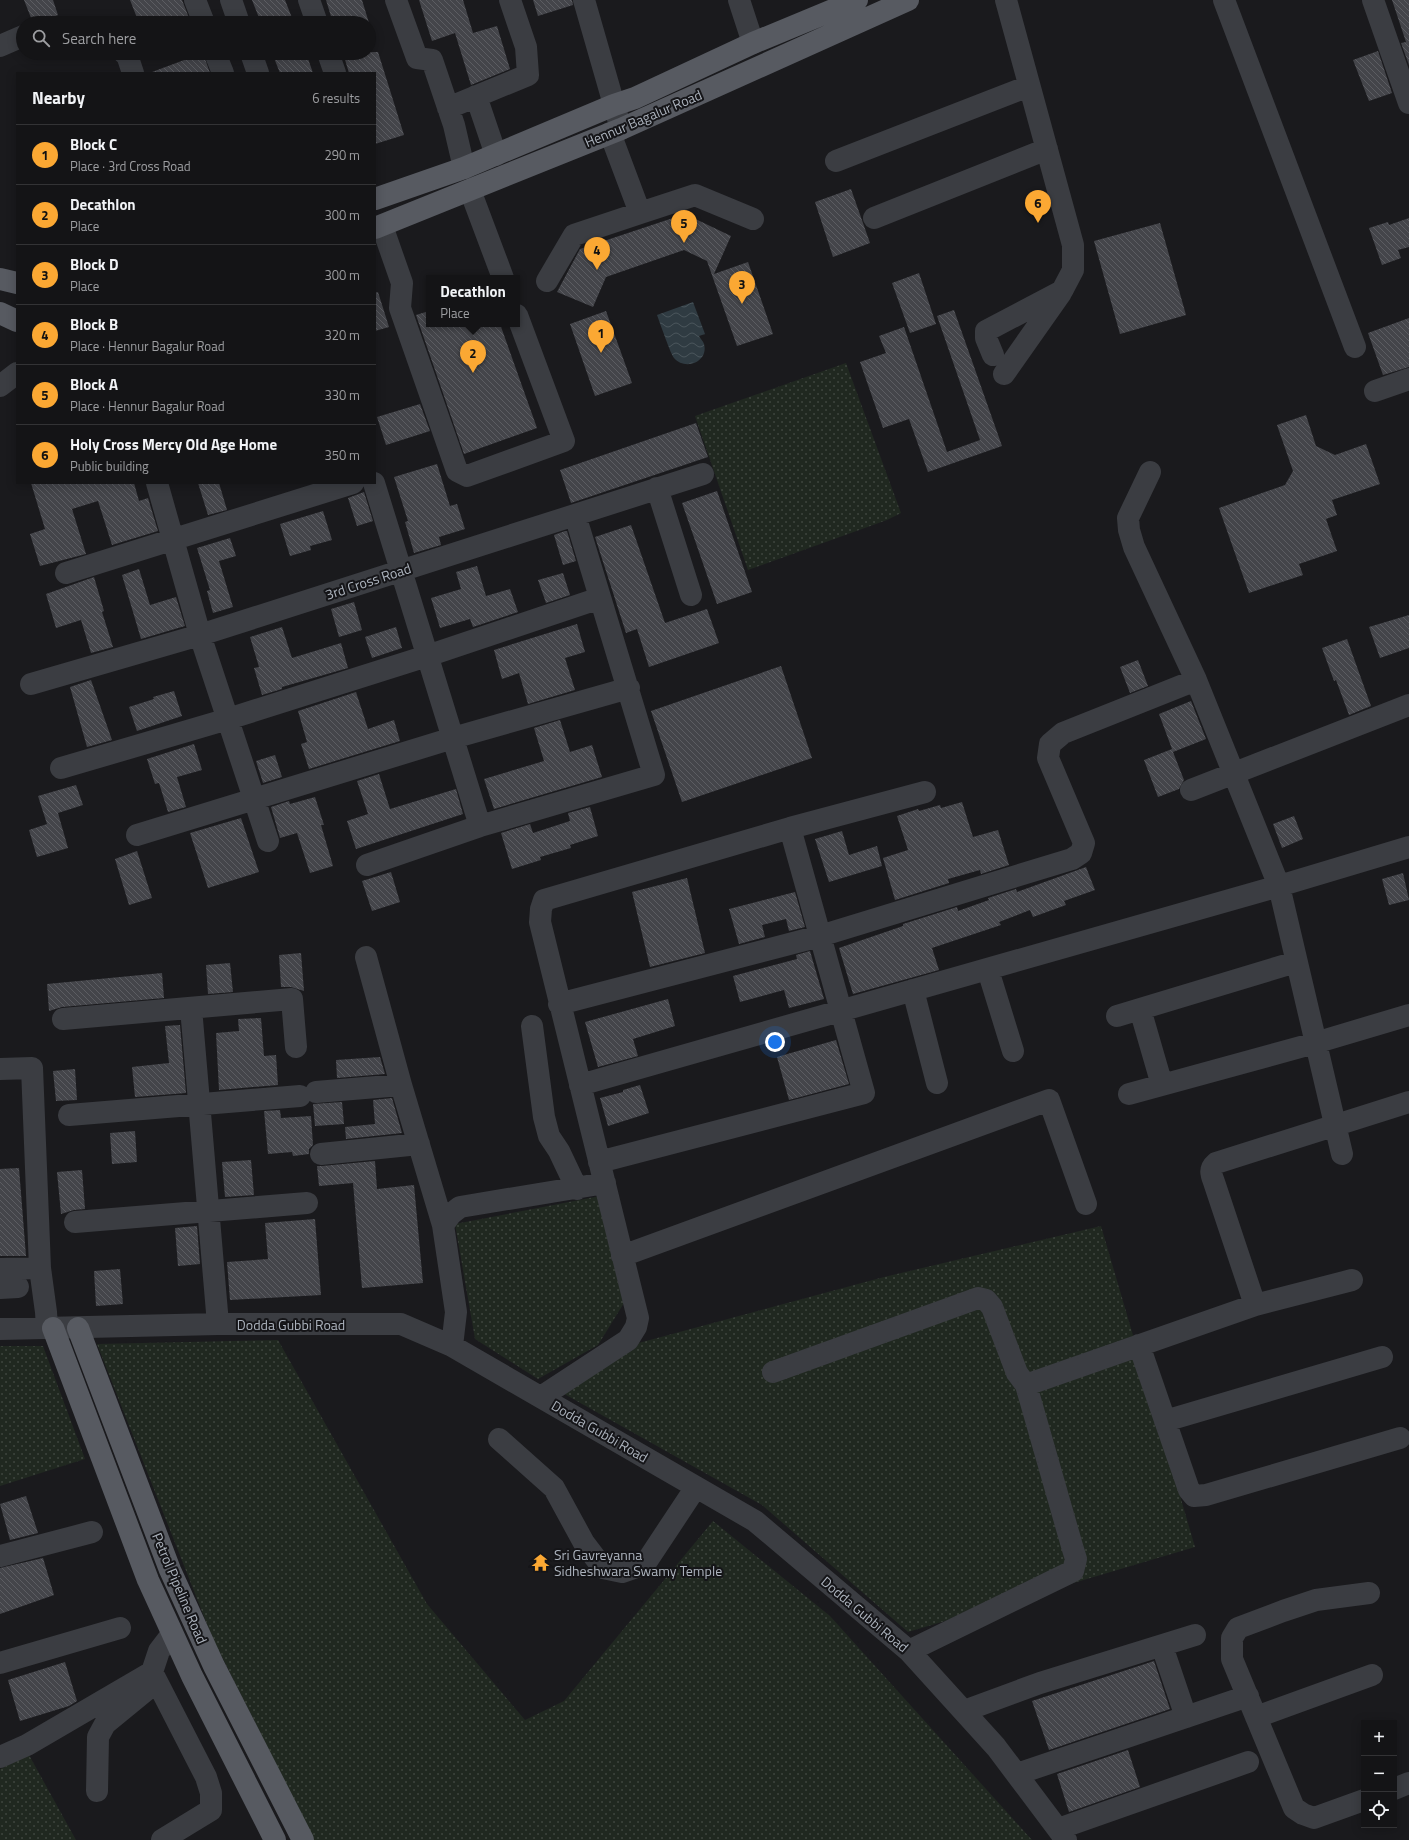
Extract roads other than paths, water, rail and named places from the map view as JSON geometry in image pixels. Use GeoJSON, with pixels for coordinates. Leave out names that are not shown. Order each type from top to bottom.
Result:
{"type":"FeatureCollection","features":[{"type":"Feature","properties":{"kind":"main road","name":"Hennur Bagalur Road"},"geometry":{"type":"LineString","coordinates":[[376,195],[464,168],[614,105],[635,98],[753,43],[858,0]]}},
{"type":"Feature","properties":{"kind":"main road","name":"Hennur Bagalur Road"},"geometry":{"type":"LineString","coordinates":[[378,227],[616,131],[908,0]]}},
{"type":"Feature","properties":{"kind":"main road"},"geometry":{"type":"LineString","coordinates":[[0,279],[16,283]]}},
{"type":"Feature","properties":{"kind":"main road"},"geometry":{"type":"LineString","coordinates":[[0,313],[16,321]]}},
{"type":"Feature","properties":{"kind":"main road","name":"Petrol Pipeline Road"},"geometry":{"type":"LineString","coordinates":[[50,1328],[148,1580],[172,1634],[275,1840]]}},
{"type":"Feature","properties":{"kind":"main road","name":"Petrol Pipeline Road"},"geometry":{"type":"LineString","coordinates":[[78,1328],[170,1570],[214,1666],[303,1840]]}},
{"type":"Feature","properties":{"kind":"street"},"geometry":{"type":"LineString","coordinates":[[195,0],[201,16]]}},
{"type":"Feature","properties":{"kind":"street"},"geometry":{"type":"LineString","coordinates":[[231,0],[237,16]]}},
{"type":"Feature","properties":{"kind":"street"},"geometry":{"type":"LineString","coordinates":[[309,0],[315,16]]}},
{"type":"Feature","properties":{"kind":"street"},"geometry":{"type":"LineString","coordinates":[[396,0],[417,58],[432,60],[454,125],[464,168]]}},
{"type":"Feature","properties":{"kind":"street"},"geometry":{"type":"LineString","coordinates":[[448,108],[528,75],[526,47],[510,0]]}},
{"type":"Feature","properties":{"kind":"street"},"geometry":{"type":"LineString","coordinates":[[584,0],[614,105],[616,131],[640,213]]}},
{"type":"Feature","properties":{"kind":"street"},"geometry":{"type":"LineString","coordinates":[[739,0],[753,43]]}},
{"type":"Feature","properties":{"kind":"street"},"geometry":{"type":"LineString","coordinates":[[1004,374],[1062,291],[1073,270],[1073,245],[1006,0]]}},
{"type":"Feature","properties":{"kind":"street"},"geometry":{"type":"LineString","coordinates":[[1224,0],[1355,347]]}},
{"type":"Feature","properties":{"kind":"street"},"geometry":{"type":"LineString","coordinates":[[1373,0],[1409,103]]}},
{"type":"Feature","properties":{"kind":"street"},"geometry":{"type":"LineString","coordinates":[[0,46],[16,39]]}},
{"type":"Feature","properties":{"kind":"street"},"geometry":{"type":"LineString","coordinates":[[129,60],[133,72]]}},
{"type":"Feature","properties":{"kind":"street"},"geometry":{"type":"LineString","coordinates":[[218,60],[223,72]]}},
{"type":"Feature","properties":{"kind":"street"},"geometry":{"type":"LineString","coordinates":[[253,60],[258,72]]}},
{"type":"Feature","properties":{"kind":"street"},"geometry":{"type":"LineString","coordinates":[[330,60],[335,72]]}},
{"type":"Feature","properties":{"kind":"street"},"geometry":{"type":"LineString","coordinates":[[836,161],[1029,86]]}},
{"type":"Feature","properties":{"kind":"street"},"geometry":{"type":"LineString","coordinates":[[476,96],[496,155]]}},
{"type":"Feature","properties":{"kind":"street"},"geometry":{"type":"LineString","coordinates":[[874,218],[1047,149]]}},
{"type":"Feature","properties":{"kind":"street"},"geometry":{"type":"LineString","coordinates":[[470,190],[502,275]]}},
{"type":"Feature","properties":{"kind":"street"},"geometry":{"type":"LineString","coordinates":[[547,281],[574,235],[695,195],[753,219]]}},
{"type":"Feature","properties":{"kind":"street"},"geometry":{"type":"LineString","coordinates":[[378,227],[402,283],[400,308],[457,471],[467,476],[564,441],[520,323]]}},
{"type":"Feature","properties":{"kind":"street"},"geometry":{"type":"LineString","coordinates":[[993,355],[986,338],[986,331],[1062,291]]}},
{"type":"Feature","properties":{"kind":"street"},"geometry":{"type":"LineString","coordinates":[[0,386],[16,374]]}},
{"type":"Feature","properties":{"kind":"street"},"geometry":{"type":"LineString","coordinates":[[1375,391],[1409,379]]}},
{"type":"Feature","properties":{"kind":"street"},"geometry":{"type":"LineString","coordinates":[[1150,472],[1128,518],[1129,530],[1134,547],[1196,680],[1278,886],[1334,1126],[1342,1154]]}},
{"type":"Feature","properties":{"kind":"street","name":"3rd Cross Road"},"geometry":{"type":"LineString","coordinates":[[30,684],[200,635],[703,474]]}},
{"type":"Feature","properties":{"kind":"street"},"geometry":{"type":"LineString","coordinates":[[157,484],[200,635],[268,841]]}},
{"type":"Feature","properties":{"kind":"street"},"geometry":{"type":"LineString","coordinates":[[66,573],[350,484]]}},
{"type":"Feature","properties":{"kind":"street"},"geometry":{"type":"LineString","coordinates":[[374,484],[480,826]]}},
{"type":"Feature","properties":{"kind":"street"},"geometry":{"type":"LineString","coordinates":[[656,488],[691,595]]}},
{"type":"Feature","properties":{"kind":"street"},"geometry":{"type":"LineString","coordinates":[[367,865],[480,826],[654,775],[629,688],[575,515]]}},
{"type":"Feature","properties":{"kind":"street"},"geometry":{"type":"LineString","coordinates":[[61,768],[228,719],[427,656],[600,598]]}},
{"type":"Feature","properties":{"kind":"street"},"geometry":{"type":"LineString","coordinates":[[559,1004],[820,936],[1072,859],[1081,853],[1084,842],[1048,758],[1050,744],[1063,732],[1196,680]]}},
{"type":"Feature","properties":{"kind":"street"},"geometry":{"type":"LineString","coordinates":[[137,835],[453,738],[629,688]]}},
{"type":"Feature","properties":{"kind":"street"},"geometry":{"type":"LineString","coordinates":[[1191,790],[1233,772],[1409,704]]}},
{"type":"Feature","properties":{"kind":"street"},"geometry":{"type":"LineString","coordinates":[[542,1397],[628,1340],[636,1327],[638,1318],[559,1004],[540,922],[544,900],[790,828],[925,792]]}},
{"type":"Feature","properties":{"kind":"street"},"geometry":{"type":"LineString","coordinates":[[599,1162],[864,1093],[790,828]]}},
{"type":"Feature","properties":{"kind":"street"},"geometry":{"type":"LineString","coordinates":[[580,1085],[988,970],[1278,886],[1409,846]]}},
{"type":"Feature","properties":{"kind":"street"},"geometry":{"type":"LineString","coordinates":[[366,957],[401,1085],[443,1225],[456,1312],[452,1346]]}},
{"type":"Feature","properties":{"kind":"street"},"geometry":{"type":"LineString","coordinates":[[1117,1016],[1296,962]]}},
{"type":"Feature","properties":{"kind":"street"},"geometry":{"type":"LineString","coordinates":[[988,970],[1013,1052]]}},
{"type":"Feature","properties":{"kind":"street"},"geometry":{"type":"LineString","coordinates":[[913,990],[936,1083]]}},
{"type":"Feature","properties":{"kind":"street"},"geometry":{"type":"LineString","coordinates":[[63,1019],[292,999],[296,1047]]}},
{"type":"Feature","properties":{"kind":"street"},"geometry":{"type":"LineString","coordinates":[[191,1008],[218,1324]]}},
{"type":"Feature","properties":{"kind":"street"},"geometry":{"type":"LineString","coordinates":[[1140,1009],[1162,1085]]}},
{"type":"Feature","properties":{"kind":"street"},"geometry":{"type":"LineString","coordinates":[[1129,1094],[1315,1043],[1409,1015]]}},
{"type":"Feature","properties":{"kind":"street"},"geometry":{"type":"LineString","coordinates":[[532,1026],[544,1118],[549,1136],[559,1151],[577,1189]]}},
{"type":"Feature","properties":{"kind":"street"},"geometry":{"type":"LineString","coordinates":[[0,1069],[32,1068],[40,1268],[46,1312],[50,1328]]}},
{"type":"Feature","properties":{"kind":"street"},"geometry":{"type":"LineString","coordinates":[[70,1115],[401,1085]]}},
{"type":"Feature","properties":{"kind":"street"},"geometry":{"type":"LineString","coordinates":[[622,1256],[1049,1100],[1086,1204]]}},
{"type":"Feature","properties":{"kind":"street"},"geometry":{"type":"LineString","coordinates":[[1255,1305],[1210,1171],[1212,1166],[1216,1163],[1409,1102]]}},
{"type":"Feature","properties":{"kind":"street"},"geometry":{"type":"LineString","coordinates":[[321,1154],[419,1144]]}},
{"type":"Feature","properties":{"kind":"street"},"geometry":{"type":"LineString","coordinates":[[443,1225],[451,1214],[460,1207],[577,1189],[605,1183]]}},
{"type":"Feature","properties":{"kind":"street"},"geometry":{"type":"LineString","coordinates":[[75,1222],[307,1203]]}},
{"type":"Feature","properties":{"kind":"street"},"geometry":{"type":"LineString","coordinates":[[0,1269],[40,1268]]}},
{"type":"Feature","properties":{"kind":"street"},"geometry":{"type":"LineString","coordinates":[[1026,1385],[1255,1305],[1352,1280]]}},
{"type":"Feature","properties":{"kind":"street"},"geometry":{"type":"LineString","coordinates":[[773,1372],[978,1298],[986,1300],[992,1307],[1017,1373],[1026,1385],[1076,1559],[1073,1572],[909,1651]]}},
{"type":"Feature","properties":{"kind":"street","name":"Dodda Gubbi Road"},"geometry":{"type":"LineString","coordinates":[[0,1329],[218,1324],[402,1324],[452,1346],[755,1520],[909,1651],[996,1747],[1062,1835]]}},
{"type":"Feature","properties":{"kind":"street"},"geometry":{"type":"LineString","coordinates":[[1139,1345],[1189,1490],[1194,1496],[1206,1495],[1400,1438]]}},
{"type":"Feature","properties":{"kind":"street"},"geometry":{"type":"LineString","coordinates":[[1165,1421],[1382,1357]]}},
{"type":"Feature","properties":{"kind":"street"},"geometry":{"type":"LineString","coordinates":[[500,1439],[554,1488],[584,1543],[602,1568],[622,1572],[646,1564],[696,1487]]}},
{"type":"Feature","properties":{"kind":"street"},"geometry":{"type":"LineString","coordinates":[[0,1556],[92,1532]]}},
{"type":"Feature","properties":{"kind":"street"},"geometry":{"type":"LineString","coordinates":[[1361,1801],[1314,1818],[1303,1814],[1294,1808],[1232,1659],[1232,1638],[1238,1628],[1316,1600],[1369,1593]]}},
{"type":"Feature","properties":{"kind":"street"},"geometry":{"type":"LineString","coordinates":[[0,1663],[120,1628]]}},
{"type":"Feature","properties":{"kind":"street"},"geometry":{"type":"LineString","coordinates":[[97,1791],[98,1737],[105,1724],[154,1676],[159,1651],[172,1634]]}},
{"type":"Feature","properties":{"kind":"street"},"geometry":{"type":"LineString","coordinates":[[964,1711],[1040,1683],[1195,1635]]}},
{"type":"Feature","properties":{"kind":"street"},"geometry":{"type":"LineString","coordinates":[[1162,1646],[1186,1717]]}},
{"type":"Feature","properties":{"kind":"street"},"geometry":{"type":"LineString","coordinates":[[1256,1717],[1372,1675]]}},
{"type":"Feature","properties":{"kind":"street"},"geometry":{"type":"LineString","coordinates":[[0,1757],[27,1745],[154,1676]]}},
{"type":"Feature","properties":{"kind":"street"},"geometry":{"type":"LineString","coordinates":[[154,1676],[206,1777],[211,1793],[211,1810],[162,1840]]}},
{"type":"Feature","properties":{"kind":"street"},"geometry":{"type":"LineString","coordinates":[[1017,1774],[1248,1696]]}},
{"type":"Feature","properties":{"kind":"street"},"geometry":{"type":"LineString","coordinates":[[1062,1835],[1248,1762]]}},
{"type":"Feature","properties":{"kind":"street"},"geometry":{"type":"LineString","coordinates":[[1397,1788],[1409,1783]]}},
{"type":"Feature","properties":{"kind":"water"},"geometry":{"type":"Polygon","coordinates":[[[693,302],[705,334],[699,336],[704,344],[705,350],[700,360],[695,363],[684,364],[674,358],[657,315],[693,302]]]}},
{"type":"Feature","properties":{"kind":"place","name":"Holy Cross Mercy Old Age Home"},"geometry":{"type":"Point","coordinates":[1038,223]}},
{"type":"Feature","properties":{"kind":"place","name":"Block A"},"geometry":{"type":"Point","coordinates":[684,243]}},
{"type":"Feature","properties":{"kind":"place","name":"Block B"},"geometry":{"type":"Point","coordinates":[597,270]}},
{"type":"Feature","properties":{"kind":"place","name":"Block D"},"geometry":{"type":"Point","coordinates":[742,304]}},
{"type":"Feature","properties":{"kind":"place","name":"Block C"},"geometry":{"type":"Point","coordinates":[601,353]}},
{"type":"Feature","properties":{"kind":"place","name":"Decathlon"},"geometry":{"type":"Point","coordinates":[473,373]}},
{"type":"Feature","properties":{"kind":"place","name":"Sri Gavreyanna Sidheshwara Swamy Temple"},"geometry":{"type":"Point","coordinates":[541,1562]}}]}
